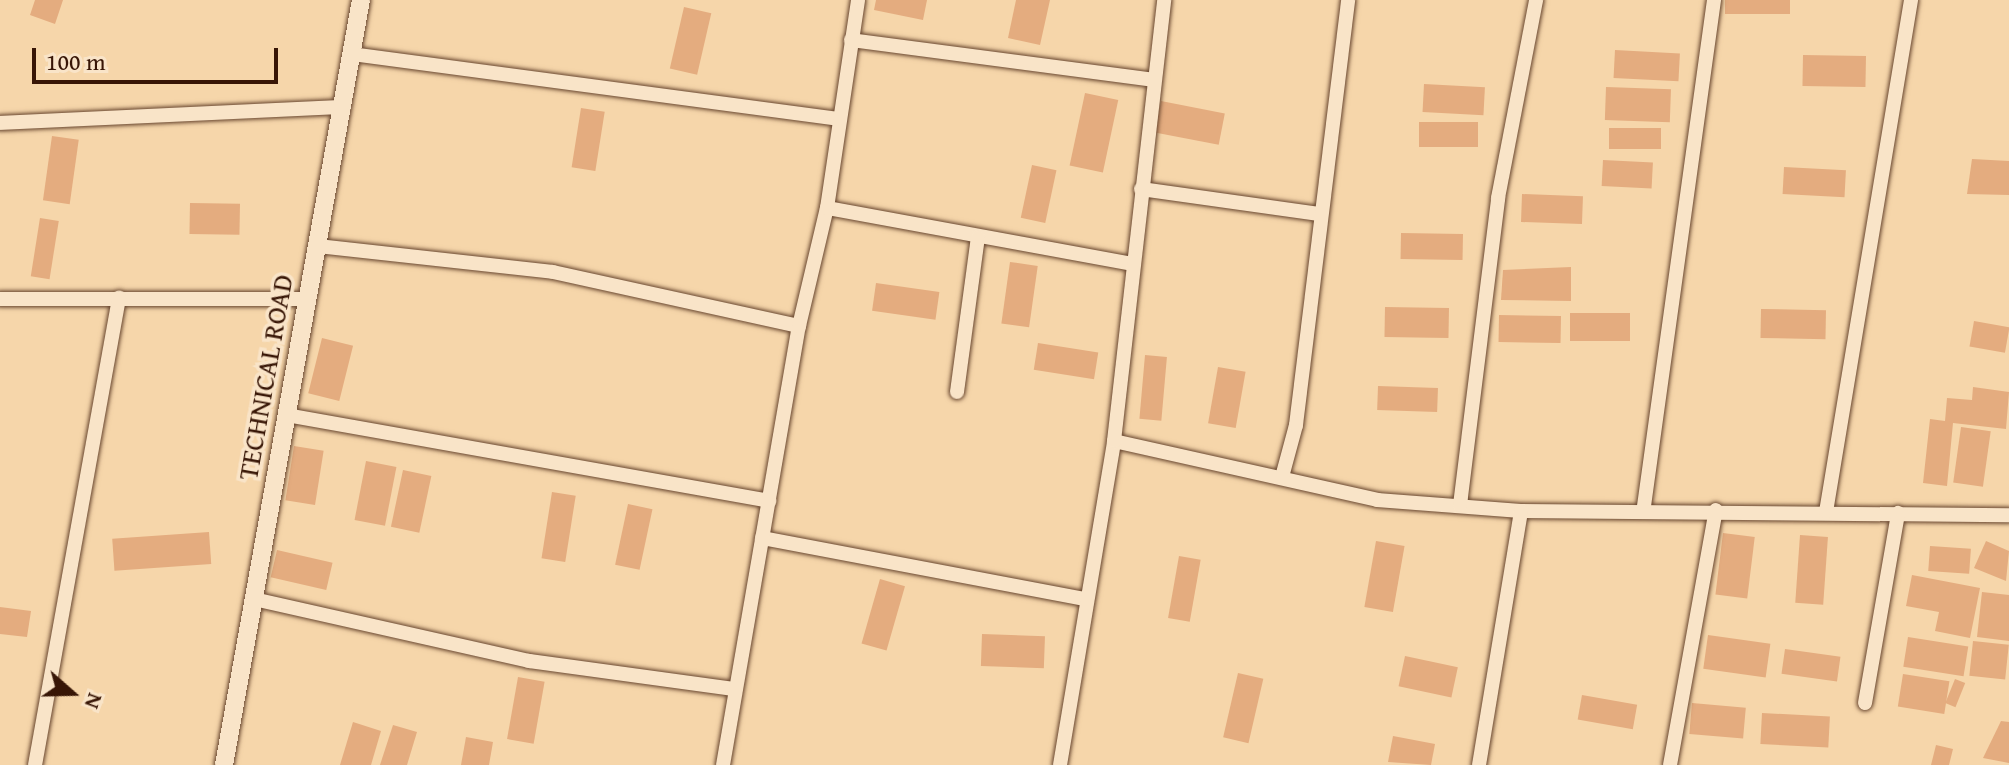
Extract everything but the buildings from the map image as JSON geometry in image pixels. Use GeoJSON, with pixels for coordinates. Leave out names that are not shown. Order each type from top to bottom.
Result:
{"type":"FeatureCollection","features":[{"type":"Feature","properties":{"kind":"street","name":"TECHNICAL ROAD"},"geometry":{"type":"LineString","coordinates":[[224,765],[361,0]]}},
{"type":"Feature","properties":{"kind":"street"},"geometry":{"type":"LineString","coordinates":[[723,765],[799,326],[827,208],[858,0]]}},
{"type":"Feature","properties":{"kind":"street"},"geometry":{"type":"LineString","coordinates":[[1060,765],[1114,441],[1164,0]]}},
{"type":"Feature","properties":{"kind":"street"},"geometry":{"type":"LineString","coordinates":[[1282,477],[1296,425],[1319,214],[1348,0]]}},
{"type":"Feature","properties":{"kind":"street"},"geometry":{"type":"LineString","coordinates":[[1460,505],[1498,198],[1536,0]]}},
{"type":"Feature","properties":{"kind":"street"},"geometry":{"type":"LineString","coordinates":[[1644,506],[1714,0]]}},
{"type":"Feature","properties":{"kind":"street"},"geometry":{"type":"LineString","coordinates":[[1826,512],[1911,0]]}},
{"type":"Feature","properties":{"kind":"street"},"geometry":{"type":"LineString","coordinates":[[851,40],[1153,80]]}},
{"type":"Feature","properties":{"kind":"street"},"geometry":{"type":"LineString","coordinates":[[352,54],[839,119]]}},
{"type":"Feature","properties":{"kind":"street"},"geometry":{"type":"LineString","coordinates":[[0,123],[344,107]]}},
{"type":"Feature","properties":{"kind":"street"},"geometry":{"type":"LineString","coordinates":[[1141,189],[1319,214]]}},
{"type":"Feature","properties":{"kind":"street"},"geometry":{"type":"LineString","coordinates":[[827,208],[1132,264]]}},
{"type":"Feature","properties":{"kind":"street"},"geometry":{"type":"LineString","coordinates":[[957,392],[978,237]]}},
{"type":"Feature","properties":{"kind":"street"},"geometry":{"type":"LineString","coordinates":[[318,246],[553,272],[799,326]]}},
{"type":"Feature","properties":{"kind":"street"},"geometry":{"type":"LineString","coordinates":[[35,765],[119,297]]}},
{"type":"Feature","properties":{"kind":"street"},"geometry":{"type":"LineString","coordinates":[[0,299],[307,299]]}},
{"type":"Feature","properties":{"kind":"street"},"geometry":{"type":"LineString","coordinates":[[287,415],[769,501]]}},
{"type":"Feature","properties":{"kind":"street"},"geometry":{"type":"LineString","coordinates":[[1114,441],[1377,500],[1521,511],[1644,506],[2009,515]]}},
{"type":"Feature","properties":{"kind":"street"},"geometry":{"type":"LineString","coordinates":[[1670,765],[1716,510]]}},
{"type":"Feature","properties":{"kind":"street"},"geometry":{"type":"LineString","coordinates":[[1479,765],[1521,511]]}},
{"type":"Feature","properties":{"kind":"street"},"geometry":{"type":"LineString","coordinates":[[1865,703],[1898,513]]}},
{"type":"Feature","properties":{"kind":"street"},"geometry":{"type":"LineString","coordinates":[[762,538],[1086,599]]}},
{"type":"Feature","properties":{"kind":"street"},"geometry":{"type":"LineString","coordinates":[[254,599],[529,661],[734,689]]}}]}
